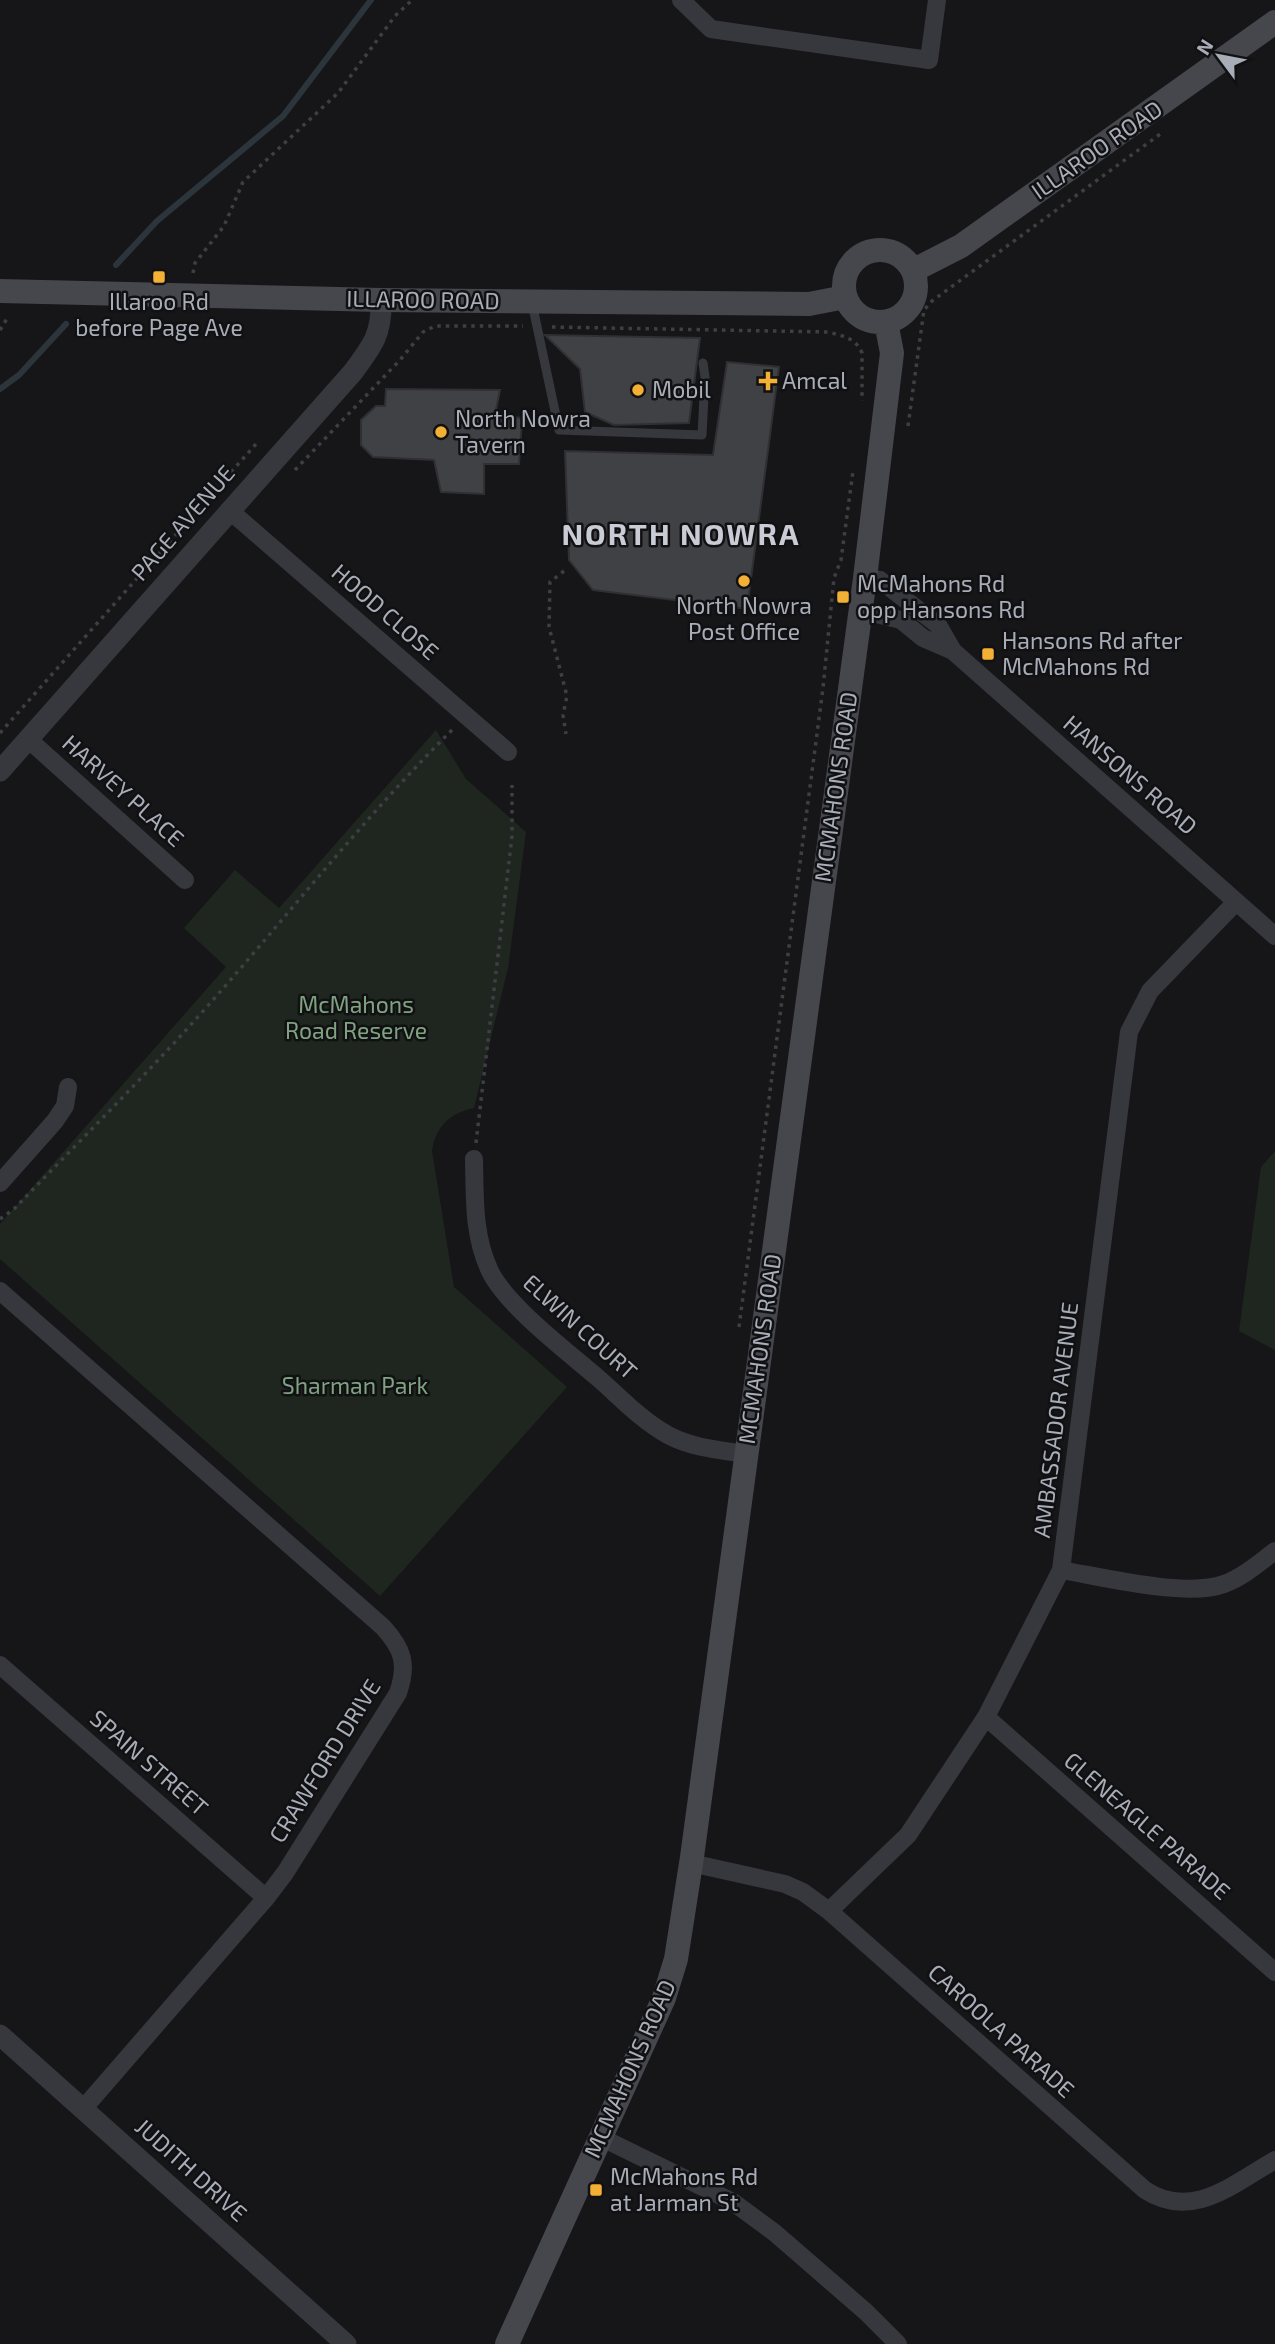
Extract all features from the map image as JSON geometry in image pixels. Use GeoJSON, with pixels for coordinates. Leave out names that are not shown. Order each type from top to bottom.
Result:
{"type":"FeatureCollection","features":[{"type":"Feature","properties":{"kind":"main road","name":"ILLAROO ROAD"},"geometry":{"type":"LineString","coordinates":[[914,270],[961,246],[1275,22]]}},
{"type":"Feature","properties":{"kind":"main road"},"geometry":{"type":"LineString","coordinates":[[885,249],[907,260],[914,270],[916,293],[913,303],[896,319],[875,322],[857,314],[845,297],[846,273],[852,262],[862,254],[885,249]]}},
{"type":"Feature","properties":{"kind":"main road","name":"ILLAROO ROAD"},"geometry":{"type":"LineString","coordinates":[[0,291],[381,300],[809,304],[845,297]]}},
{"type":"Feature","properties":{"kind":"main road","name":"MCMAHONS ROAD"},"geometry":{"type":"LineString","coordinates":[[508,2344],[671,1978],[691,1863],[865,578],[892,353],[886,322]]}},
{"type":"Feature","properties":{"kind":"street"},"geometry":{"type":"LineString","coordinates":[[681,0],[711,29],[929,60],[937,0]]}},
{"type":"Feature","properties":{"kind":"street","name":"PAGE AVENUE"},"geometry":{"type":"LineString","coordinates":[[0,771],[353,372],[370,349],[380,329],[381,300]]}},
{"type":"Feature","properties":{"kind":"street","name":"HOOD CLOSE"},"geometry":{"type":"LineString","coordinates":[[229,510],[508,752]]}},
{"type":"Feature","properties":{"kind":"street","name":"HANSONS ROAD"},"geometry":{"type":"LineString","coordinates":[[865,578],[880,580],[938,625],[953,652]]}},
{"type":"Feature","properties":{"kind":"street","name":"HANSONS ROAD"},"geometry":{"type":"LineString","coordinates":[[860,610],[901,620],[923,638],[953,652],[1275,936]]}},
{"type":"Feature","properties":{"kind":"street","name":"HARVEY PLACE"},"geometry":{"type":"LineString","coordinates":[[28,739],[185,880]]}},
{"type":"Feature","properties":{"kind":"street","name":"AMBASSADOR AVENUE"},"geometry":{"type":"LineString","coordinates":[[829,1911],[908,1835],[986,1717],[1061,1570],[1129,1032],[1150,991],[1236,902]]}},
{"type":"Feature","properties":{"kind":"street"},"geometry":{"type":"LineString","coordinates":[[0,1183],[55,1121],[65,1106],[68,1087]]}},
{"type":"Feature","properties":{"kind":"street","name":"ELWIN COURT"},"geometry":{"type":"LineString","coordinates":[[474,1159],[475,1217],[481,1250],[490,1273],[507,1295],[540,1328],[656,1427],[687,1443],[746,1454]]}},
{"type":"Feature","properties":{"kind":"street","name":"CRAWFORD DRIVE"},"geometry":{"type":"LineString","coordinates":[[0,1291],[383,1627],[396,1642],[403,1659],[403,1677],[398,1693],[285,1873],[83,2109]]}},
{"type":"Feature","properties":{"kind":"street"},"geometry":{"type":"LineString","coordinates":[[1061,1570],[1178,1589],[1223,1585],[1247,1572],[1275,1551]]}},
{"type":"Feature","properties":{"kind":"street","name":"SPAIN STREET"},"geometry":{"type":"LineString","coordinates":[[0,1665],[266,1898]]}},
{"type":"Feature","properties":{"kind":"street","name":"GLENEAGLE PARADE"},"geometry":{"type":"LineString","coordinates":[[986,1717],[1275,1972]]}},
{"type":"Feature","properties":{"kind":"street","name":"CAROOLA PARADE"},"geometry":{"type":"LineString","coordinates":[[691,1863],[785,1884],[803,1892],[829,1911],[1157,2199],[1182,2204],[1201,2200],[1275,2160]]}},
{"type":"Feature","properties":{"kind":"street","name":"JUDITH DRIVE"},"geometry":{"type":"LineString","coordinates":[[0,2035],[346,2344]]}},
{"type":"Feature","properties":{"kind":"street"},"geometry":{"type":"LineString","coordinates":[[600,2137],[733,2202],[785,2242],[866,2312],[898,2344]]}},
{"type":"Feature","properties":{"kind":"lane"},"geometry":{"type":"LineString","coordinates":[[531,301],[559,430],[702,435],[705,377],[703,363]]}},
{"type":"Feature","properties":{"kind":"path"},"geometry":{"type":"LineString","coordinates":[[194,273],[195,262],[224,226],[243,182],[338,93],[395,16],[412,0]]}},
{"type":"Feature","properties":{"kind":"path"},"geometry":{"type":"LineString","coordinates":[[920,337],[924,310],[932,301],[1167,129]]}},
{"type":"Feature","properties":{"kind":"path"},"geometry":{"type":"LineString","coordinates":[[0,330],[8,317]]}},
{"type":"Feature","properties":{"kind":"path"},"geometry":{"type":"LineString","coordinates":[[291,473],[300,467],[423,332],[435,326],[828,332],[846,337],[859,346],[862,353],[862,406]]}},
{"type":"Feature","properties":{"kind":"path"},"geometry":{"type":"LineString","coordinates":[[0,733],[256,444]]}},
{"type":"Feature","properties":{"kind":"path"},"geometry":{"type":"LineString","coordinates":[[738,1339],[824,688],[834,578],[842,560],[853,470]]}},
{"type":"Feature","properties":{"kind":"path"},"geometry":{"type":"LineString","coordinates":[[564,571],[550,582],[549,626],[567,696],[563,715],[566,734]]}},
{"type":"Feature","properties":{"kind":"path"},"geometry":{"type":"LineString","coordinates":[[0,1219],[14,1209],[177,1040],[345,845],[423,759],[467,716]]}},
{"type":"Feature","properties":{"kind":"path"},"geometry":{"type":"LineString","coordinates":[[474,1159],[512,836],[512,785]]}},
{"type":"Feature","properties":{"kind":"green space"},"geometry":{"type":"Polygon","coordinates":[[[436,730],[466,779],[526,832],[508,968],[474,1108],[458,1113],[446,1122],[437,1134],[432,1151],[454,1287],[567,1387],[380,1596],[0,1259],[0,1224],[226,967],[184,928],[235,870],[279,908],[436,730]]]}},
{"type":"Feature","properties":{"kind":"green space"},"geometry":{"type":"Polygon","coordinates":[[[1275,1151],[1275,1350],[1239,1331],[1261,1167],[1275,1151]]]}},
{"type":"Feature","properties":{"kind":"building","name":"Mobil"},"geometry":{"type":"Polygon","coordinates":[[[545,335],[700,338],[689,423],[614,425],[585,412],[580,369],[545,335]]]}},
{"type":"Feature","properties":{"kind":"building"},"geometry":{"type":"Polygon","coordinates":[[[727,362],[779,367],[747,609],[593,590],[569,560],[565,451],[713,455],[727,362]]]}},
{"type":"Feature","properties":{"kind":"building","name":"North Nowra Tavern"},"geometry":{"type":"Polygon","coordinates":[[[386,389],[500,390],[495,415],[522,418],[519,464],[484,464],[484,494],[441,492],[434,460],[373,457],[361,445],[361,420],[376,406],[385,406],[386,389]]]}},
{"type":"Feature","properties":{"kind":"waterway"},"geometry":{"type":"LineString","coordinates":[[116,265],[157,221],[283,116],[371,0]]}},
{"type":"Feature","properties":{"kind":"waterway"},"geometry":{"type":"LineString","coordinates":[[0,389],[19,375],[66,324]]}},
{"type":"Feature","properties":{"kind":"place","name":"Illaroo Rd before Page Ave"},"geometry":{"type":"Point","coordinates":[159,277]}},
{"type":"Feature","properties":{"kind":"place","name":"Amcal"},"geometry":{"type":"Point","coordinates":[768,381]}},
{"type":"Feature","properties":{"kind":"place","name":"Mobil"},"geometry":{"type":"Point","coordinates":[638,390]}},
{"type":"Feature","properties":{"kind":"place","name":"North Nowra Tavern"},"geometry":{"type":"Point","coordinates":[441,432]}},
{"type":"Feature","properties":{"kind":"place","name":"North Nowra Post Office"},"geometry":{"type":"Point","coordinates":[744,581]}},
{"type":"Feature","properties":{"kind":"place","name":"McMahons Rd opp Hansons Rd"},"geometry":{"type":"Point","coordinates":[843,597]}},
{"type":"Feature","properties":{"kind":"place","name":"Hansons Rd after McMahons Rd"},"geometry":{"type":"Point","coordinates":[988,654]}},
{"type":"Feature","properties":{"kind":"place","name":"McMahons Rd at Jarman St"},"geometry":{"type":"Point","coordinates":[596,2190]}},
{"type":"Feature","properties":{"kind":"district","name":"NORTH NOWRA"},"geometry":{"type":"Point","coordinates":[681,535]}},
{"type":"Feature","properties":{"kind":"park label","name":"McMahons Road Reserve"},"geometry":{"type":"Point","coordinates":[356,1018]}},
{"type":"Feature","properties":{"kind":"park label","name":"Sharman Park"},"geometry":{"type":"Point","coordinates":[355,1386]}}]}
